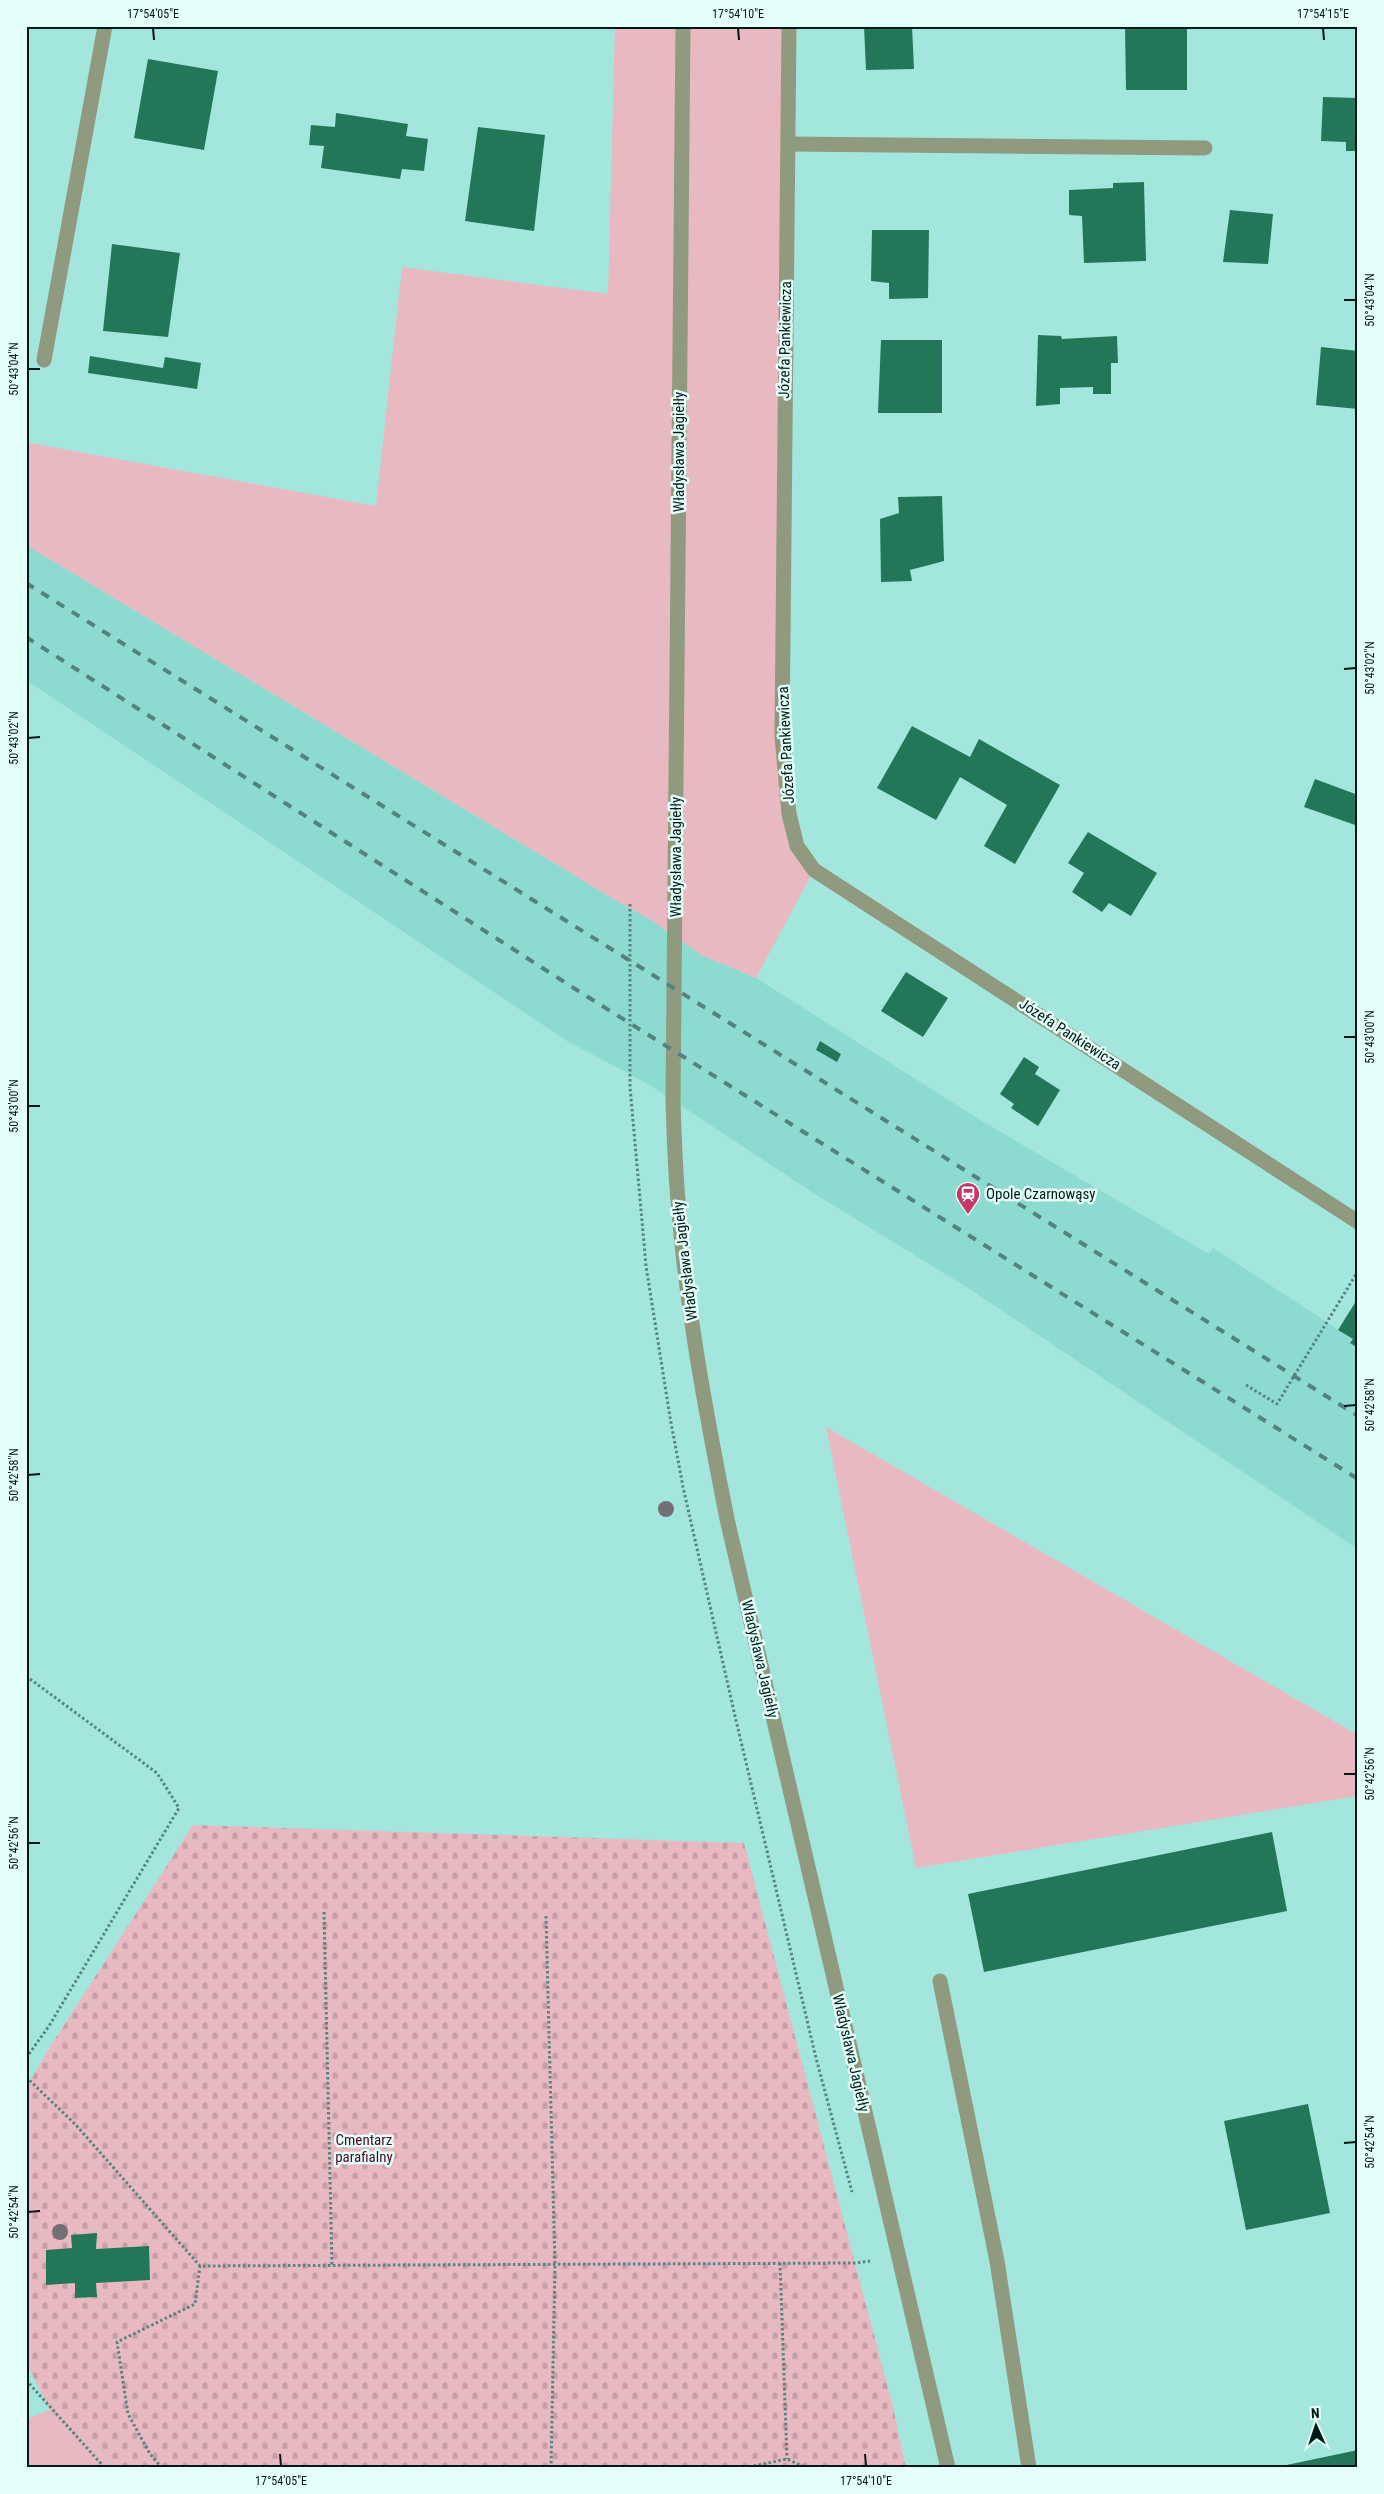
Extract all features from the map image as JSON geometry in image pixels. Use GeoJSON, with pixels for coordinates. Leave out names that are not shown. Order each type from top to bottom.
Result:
{"type":"FeatureCollection","features":[{"type":"Feature","properties":{"kind":"street"},"geometry":{"type":"LineString","coordinates":[[44,360],[105,26]]}},
{"type":"Feature","properties":{"kind":"street","name":"Władysława Jagiełły"},"geometry":{"type":"LineString","coordinates":[[683,26],[673,1101],[678,1200],[688,1298],[704,1406],[723,1500],[948,2468]]}},
{"type":"Feature","properties":{"kind":"street","name":"Józefa Pankiewicza"},"geometry":{"type":"LineString","coordinates":[[789,26],[782,736],[790,814],[798,846],[814,870],[1358,1222]]}},
{"type":"Feature","properties":{"kind":"street"},"geometry":{"type":"LineString","coordinates":[[788,144],[1205,148]]}},
{"type":"Feature","properties":{"kind":"street"},"geometry":{"type":"LineString","coordinates":[[940,1981],[997,2261],[1029,2468]]}},
{"type":"Feature","properties":{"kind":"path"},"geometry":{"type":"LineString","coordinates":[[630,904],[630,1087]]}},
{"type":"Feature","properties":{"kind":"path"},"geometry":{"type":"LineString","coordinates":[[1246,1385],[1277,1404],[1358,1271]]}},
{"type":"Feature","properties":{"kind":"path"},"geometry":{"type":"LineString","coordinates":[[26,1676],[157,1773],[179,1808],[49,2026],[26,2058]]}},
{"type":"Feature","properties":{"kind":"path"},"geometry":{"type":"LineString","coordinates":[[324,1912],[332,2266]]}},
{"type":"Feature","properties":{"kind":"path"},"geometry":{"type":"LineString","coordinates":[[546,1916],[555,2264],[551,2468]]}},
{"type":"Feature","properties":{"kind":"path"},"geometry":{"type":"LineString","coordinates":[[26,2076],[75,2124],[200,2266],[855,2263],[870,2261]]}},
{"type":"Feature","properties":{"kind":"path"},"geometry":{"type":"LineString","coordinates":[[780,2263],[787,2459]]}},
{"type":"Feature","properties":{"kind":"path"},"geometry":{"type":"LineString","coordinates":[[162,2468],[150,2454],[128,2414],[117,2342],[195,2304],[200,2266]]}},
{"type":"Feature","properties":{"kind":"path"},"geometry":{"type":"LineString","coordinates":[[26,2380],[105,2468]]}},
{"type":"Feature","properties":{"kind":"path"},"geometry":{"type":"LineString","coordinates":[[744,2468],[787,2459],[807,2468]]}},
{"type":"Feature","properties":{"kind":"shaded area"},"geometry":{"type":"Polygon","coordinates":[[[26,545],[653,921],[701,955],[756,978],[982,1121],[1209,1254],[1213,1248],[1353,1339],[1351,1343],[1358,1348],[1358,1549],[965,1286],[810,1191],[650,1085],[567,1041],[26,680],[26,545]]]}},
{"type":"Feature","properties":{"kind":"green space"},"geometry":{"type":"Polygon","coordinates":[[[615,26],[789,26],[790,814],[814,870],[756,978],[701,955],[653,921],[26,545],[26,468],[30,443],[376,506],[402,267],[608,294],[615,26]]]}},
{"type":"Feature","properties":{"kind":"green space"},"geometry":{"type":"Polygon","coordinates":[[[826,1427],[1358,1735],[1358,1796],[916,1868],[826,1427]]]}},
{"type":"Feature","properties":{"kind":"green space","name":"Cmentarz parafialny"},"geometry":{"type":"Polygon","coordinates":[[[193,1825],[744,1843],[893,2407],[906,2468],[116,2468],[50,2410],[26,2362],[26,2088],[48,2050],[193,1825]]]}},
{"type":"Feature","properties":{"kind":"green space"},"geometry":{"type":"Polygon","coordinates":[[[50,2410],[116,2468],[26,2468],[26,2419],[50,2410]]]}},
{"type":"Feature","properties":{"kind":"building"},"geometry":{"type":"Polygon","coordinates":[[[864,26],[912,26],[914,69],[866,70],[864,26]]]}},
{"type":"Feature","properties":{"kind":"building"},"geometry":{"type":"Polygon","coordinates":[[[1125,26],[1187,26],[1187,90],[1126,90],[1125,26]]]}},
{"type":"Feature","properties":{"kind":"building"},"geometry":{"type":"Polygon","coordinates":[[[148,59],[218,71],[204,150],[134,138],[148,59]]]}},
{"type":"Feature","properties":{"kind":"building"},"geometry":{"type":"Polygon","coordinates":[[[1323,97],[1358,98],[1358,151],[1346,151],[1346,142],[1321,141],[1323,97]]]}},
{"type":"Feature","properties":{"kind":"building"},"geometry":{"type":"Polygon","coordinates":[[[336,113],[408,124],[406,136],[428,139],[424,171],[402,169],[400,179],[321,168],[324,146],[309,145],[311,125],[335,127],[336,113]]]}},
{"type":"Feature","properties":{"kind":"building"},"geometry":{"type":"Polygon","coordinates":[[[478,127],[545,135],[534,231],[465,221],[478,127]]]}},
{"type":"Feature","properties":{"kind":"building"},"geometry":{"type":"Polygon","coordinates":[[[1144,182],[1146,261],[1084,263],[1082,216],[1069,215],[1069,190],[1113,188],[1113,183],[1144,182]]]}},
{"type":"Feature","properties":{"kind":"building"},"geometry":{"type":"Polygon","coordinates":[[[1230,210],[1273,214],[1268,264],[1223,262],[1230,210]]]}},
{"type":"Feature","properties":{"kind":"building"},"geometry":{"type":"Polygon","coordinates":[[[872,230],[929,230],[928,298],[889,299],[889,283],[871,281],[872,230]]]}},
{"type":"Feature","properties":{"kind":"building"},"geometry":{"type":"Polygon","coordinates":[[[112,244],[180,253],[168,337],[103,331],[112,244]]]}},
{"type":"Feature","properties":{"kind":"building"},"geometry":{"type":"Polygon","coordinates":[[[1038,335],[1061,336],[1062,339],[1117,336],[1118,363],[1111,363],[1111,394],[1093,394],[1093,387],[1060,388],[1060,404],[1036,406],[1038,335]]]}},
{"type":"Feature","properties":{"kind":"building"},"geometry":{"type":"Polygon","coordinates":[[[881,340],[942,340],[942,413],[878,413],[881,340]]]}},
{"type":"Feature","properties":{"kind":"building"},"geometry":{"type":"Polygon","coordinates":[[[1321,347],[1358,351],[1358,409],[1316,405],[1321,347]]]}},
{"type":"Feature","properties":{"kind":"building"},"geometry":{"type":"Polygon","coordinates":[[[90,356],[163,368],[165,357],[201,363],[197,389],[88,373],[90,356]]]}},
{"type":"Feature","properties":{"kind":"building"},"geometry":{"type":"Polygon","coordinates":[[[942,496],[944,561],[910,570],[912,581],[881,582],[880,519],[899,513],[898,497],[942,496]]]}},
{"type":"Feature","properties":{"kind":"building"},"geometry":{"type":"Polygon","coordinates":[[[912,726],[970,757],[979,739],[1060,785],[1015,864],[984,846],[1007,805],[960,777],[936,820],[877,788],[912,726]]]}},
{"type":"Feature","properties":{"kind":"building"},"geometry":{"type":"Polygon","coordinates":[[[1315,779],[1358,795],[1358,826],[1304,807],[1315,779]]]}},
{"type":"Feature","properties":{"kind":"building"},"geometry":{"type":"Polygon","coordinates":[[[1088,832],[1157,873],[1131,916],[1109,903],[1102,912],[1072,892],[1084,873],[1068,863],[1088,832]]]}},
{"type":"Feature","properties":{"kind":"building"},"geometry":{"type":"Polygon","coordinates":[[[906,972],[948,998],[923,1037],[881,1011],[906,972]]]}},
{"type":"Feature","properties":{"kind":"building"},"geometry":{"type":"Polygon","coordinates":[[[820,1041],[841,1054],[837,1062],[816,1050],[820,1041]]]}},
{"type":"Feature","properties":{"kind":"building"},"geometry":{"type":"Polygon","coordinates":[[[1024,1057],[1039,1067],[1035,1074],[1060,1090],[1038,1126],[1011,1108],[1014,1104],[1000,1094],[1024,1057]]]}},
{"type":"Feature","properties":{"kind":"building"},"geometry":{"type":"Polygon","coordinates":[[[1358,1298],[1358,1348],[1350,1343],[1353,1339],[1338,1330],[1358,1298]]]}},
{"type":"Feature","properties":{"kind":"building"},"geometry":{"type":"Polygon","coordinates":[[[1272,1832],[1287,1911],[984,1972],[968,1894],[1272,1832]]]}},
{"type":"Feature","properties":{"kind":"building"},"geometry":{"type":"Polygon","coordinates":[[[1308,2104],[1330,2213],[1246,2230],[1224,2121],[1308,2104]]]}},
{"type":"Feature","properties":{"kind":"building"},"geometry":{"type":"Polygon","coordinates":[[[97,2233],[96,2249],[149,2246],[150,2280],[96,2283],[97,2297],[75,2298],[75,2283],[46,2285],[46,2250],[72,2248],[71,2235],[97,2233]]]}},
{"type":"Feature","properties":{"kind":"building"},"geometry":{"type":"Polygon","coordinates":[[[1358,2450],[1358,2468],[1277,2468],[1277,2467],[1358,2450]]]}},
{"type":"Feature","properties":{"kind":"railway"},"geometry":{"type":"LineString","coordinates":[[26,583],[1358,1416]]}},
{"type":"Feature","properties":{"kind":"railway"},"geometry":{"type":"LineString","coordinates":[[26,637],[580,992],[1358,1479]]}},
{"type":"Feature","properties":{"kind":"place","name":"Opole Czarnowąsy"},"geometry":{"type":"Point","coordinates":[968,1215]}}]}
